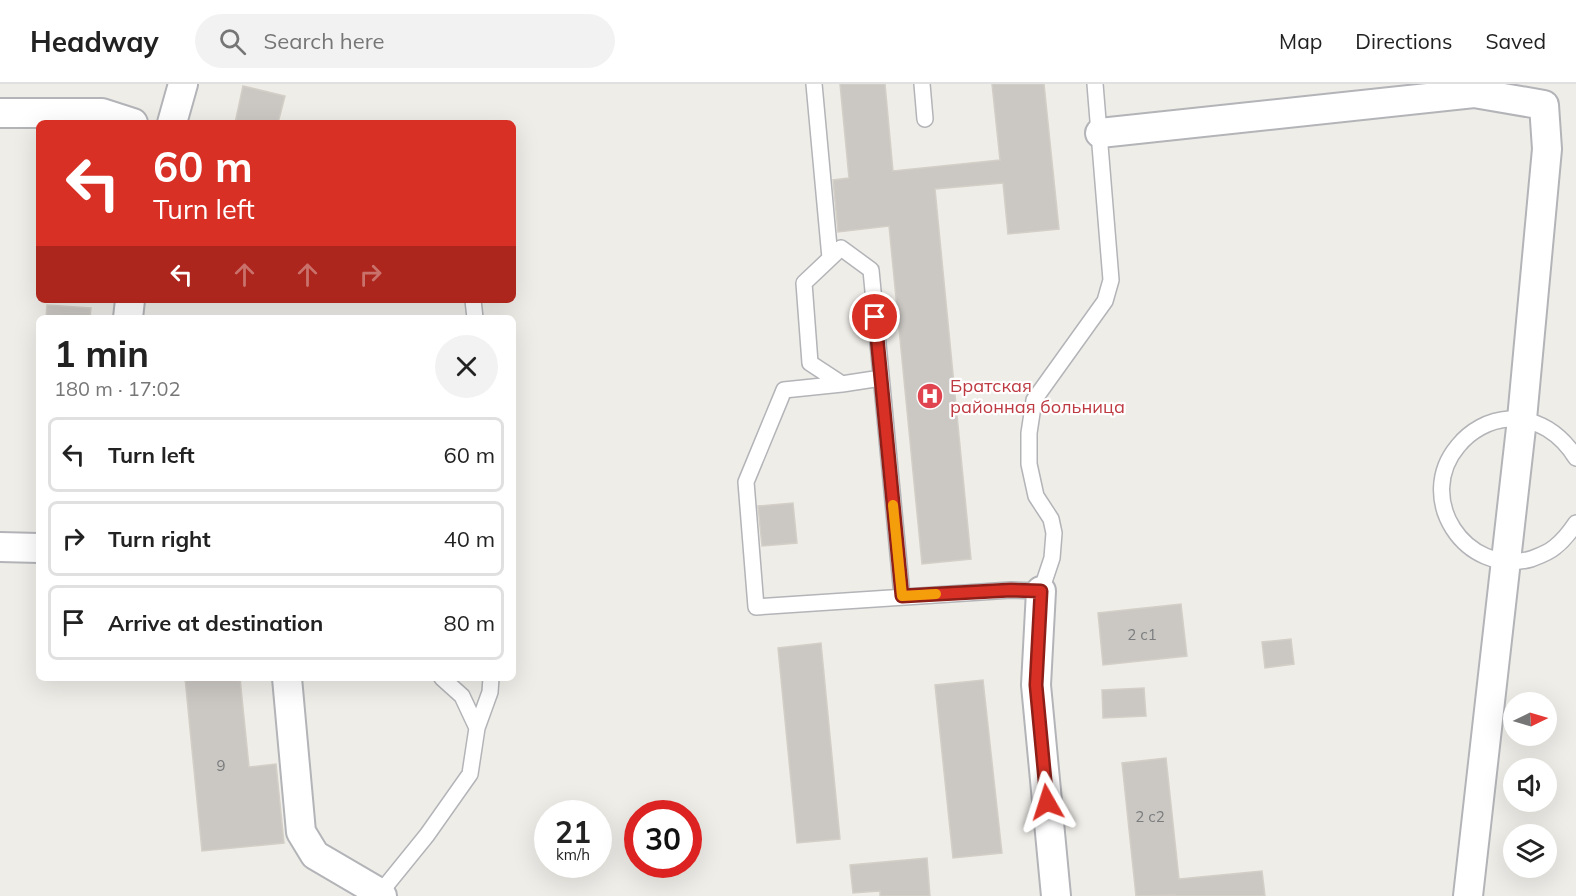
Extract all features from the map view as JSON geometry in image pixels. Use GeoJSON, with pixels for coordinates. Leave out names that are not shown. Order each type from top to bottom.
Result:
{"type":"FeatureCollection","features":[{"type":"Feature","properties":{"kind":"street"},"geometry":{"type":"LineString","coordinates":[[173,120],[183,84]]}},
{"type":"Feature","properties":{"kind":"street"},"geometry":{"type":"LineString","coordinates":[[1100,133],[1474,93],[1549,95],[1547,149],[1522,419],[1468,896]]}},
{"type":"Feature","properties":{"kind":"street"},"geometry":{"type":"LineString","coordinates":[[0,113],[102,113],[124,120]]}},
{"type":"Feature","properties":{"kind":"street"},"geometry":{"type":"LineString","coordinates":[[0,547],[36,548]]}},
{"type":"Feature","properties":{"kind":"street"},"geometry":{"type":"LineString","coordinates":[[1041,591],[1036,685],[1056,896]]}},
{"type":"Feature","properties":{"kind":"street"},"geometry":{"type":"LineString","coordinates":[[287,681],[301,832],[315,855],[381,895]]}},
{"type":"Feature","properties":{"kind":"lane"},"geometry":{"type":"LineString","coordinates":[[814,84],[830,258]]}},
{"type":"Feature","properties":{"kind":"lane"},"geometry":{"type":"LineString","coordinates":[[922,84],[925,118]]}},
{"type":"Feature","properties":{"kind":"lane"},"geometry":{"type":"LineString","coordinates":[[881,378],[784,390],[746,482],[756,607],[902,596],[1011,590],[1041,591],[1052,558],[1054,533],[1051,519],[1036,496],[1029,464],[1029,433],[1034,400],[1105,301],[1111,280],[1095,84]]}},
{"type":"Feature","properties":{"kind":"lane"},"geometry":{"type":"LineString","coordinates":[[842,384],[810,363],[804,283],[841,248],[871,270],[902,596]]}},
{"type":"Feature","properties":{"kind":"lane"},"geometry":{"type":"LineString","coordinates":[[1576,458],[1566,443],[1554,432],[1522,419],[1506,419],[1490,422],[1463,439],[1445,466],[1442,482],[1445,514],[1452,528],[1475,551],[1490,558],[1523,561],[1539,556],[1554,548],[1576,523]]}},
{"type":"Feature","properties":{"kind":"lane"},"geometry":{"type":"LineString","coordinates":[[445,681],[462,696],[477,728]]}},
{"type":"Feature","properties":{"kind":"lane"},"geometry":{"type":"LineString","coordinates":[[381,895],[470,774],[477,728],[490,692],[491,681]]}},
{"type":"Feature","properties":{"kind":"building","name":"Братская районная больница"},"geometry":{"type":"Polygon","coordinates":[[[840,84],[885,84],[893,171],[1000,160],[992,84],[1044,84],[1059,229],[1008,234],[1003,183],[935,189],[971,559],[922,564],[889,226],[838,232],[833,180],[849,178],[840,84]]]}},
{"type":"Feature","properties":{"kind":"building"},"geometry":{"type":"Polygon","coordinates":[[[243,86],[285,96],[279,120],[236,120],[243,86]]]}},
{"type":"Feature","properties":{"kind":"building"},"geometry":{"type":"Polygon","coordinates":[[[47,305],[91,308],[90,315],[46,315],[47,305]]]}},
{"type":"Feature","properties":{"kind":"building"},"geometry":{"type":"Polygon","coordinates":[[[793,503],[797,543],[762,546],[758,506],[793,503]]]}},
{"type":"Feature","properties":{"kind":"building"},"geometry":{"type":"Polygon","coordinates":[[[1181,604],[1187,656],[1103,665],[1098,613],[1181,604]]]}},
{"type":"Feature","properties":{"kind":"building"},"geometry":{"type":"Polygon","coordinates":[[[1291,639],[1294,664],[1265,668],[1262,642],[1291,639]]]}},
{"type":"Feature","properties":{"kind":"building"},"geometry":{"type":"Polygon","coordinates":[[[821,643],[840,839],[797,843],[778,648],[821,643]]]}},
{"type":"Feature","properties":{"kind":"building"},"geometry":{"type":"Polygon","coordinates":[[[983,680],[1002,853],[953,858],[935,685],[983,680]]]}},
{"type":"Feature","properties":{"kind":"building"},"geometry":{"type":"Polygon","coordinates":[[[185,681],[240,681],[249,767],[276,764],[284,843],[202,851],[185,681]]]}},
{"type":"Feature","properties":{"kind":"building"},"geometry":{"type":"Polygon","coordinates":[[[1144,688],[1146,716],[1103,718],[1102,690],[1144,688]]]}},
{"type":"Feature","properties":{"kind":"building"},"geometry":{"type":"Polygon","coordinates":[[[1166,758],[1179,879],[1262,871],[1265,896],[1136,896],[1122,763],[1166,758]]]}},
{"type":"Feature","properties":{"kind":"building"},"geometry":{"type":"Polygon","coordinates":[[[927,858],[930,896],[880,896],[880,891],[853,893],[850,865],[927,858]]]}},
{"type":"Feature","properties":{"kind":"slow traffic"},"geometry":{"type":"LineString","coordinates":[[893,505],[902,596],[936,594]]}},
{"type":"Feature","properties":{"kind":"place","name":"Братская районная больница"},"geometry":{"type":"Point","coordinates":[930,396]}},
{"type":"Feature","properties":{"kind":"route"},"geometry":{"type":"LineString","coordinates":[[875,317],[902,596],[1011,590],[1041,591],[1036,685],[1047,802]]}}]}
